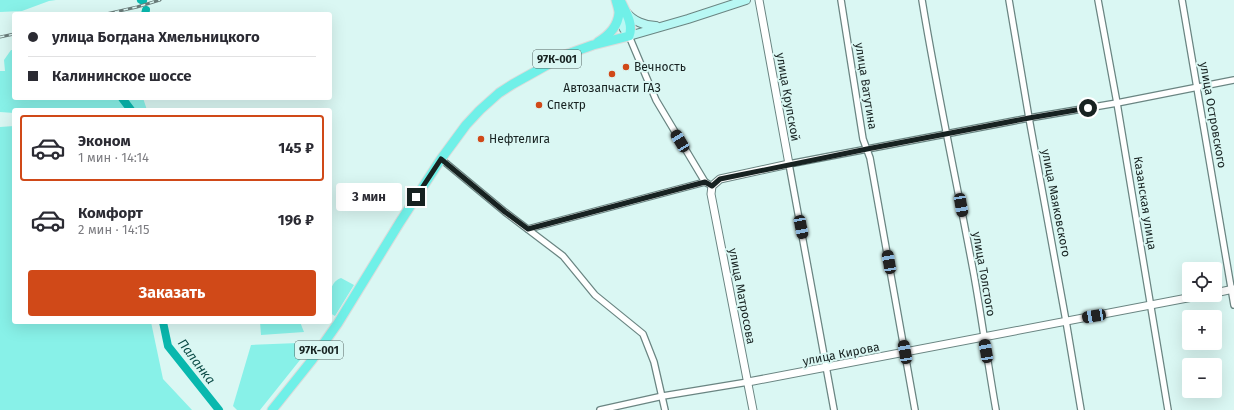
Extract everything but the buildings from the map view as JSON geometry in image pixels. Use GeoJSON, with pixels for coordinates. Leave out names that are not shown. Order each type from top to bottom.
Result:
{"type":"FeatureCollection","features":[{"type":"Feature","properties":{"kind":"main road"},"geometry":{"type":"LineString","coordinates":[[616,0],[630,25],[631,31],[629,36]]}},
{"type":"Feature","properties":{"kind":"main road"},"geometry":{"type":"LineString","coordinates":[[620,0],[621,11]]}},
{"type":"Feature","properties":{"kind":"main road"},"geometry":{"type":"LineString","coordinates":[[629,36],[746,0]]}},
{"type":"Feature","properties":{"kind":"main road"},"geometry":{"type":"LineString","coordinates":[[621,11],[642,23],[654,26],[663,26]]}},
{"type":"Feature","properties":{"kind":"main road","name":"97К-001"},"geometry":{"type":"LineString","coordinates":[[593,45],[611,32],[621,11]]}},
{"type":"Feature","properties":{"kind":"main road","name":"97К-001"},"geometry":{"type":"LineString","coordinates":[[272,410],[312,360],[338,323],[400,222],[441,159],[480,110],[499,93],[565,55],[593,45],[629,36]]}},
{"type":"Feature","properties":{"kind":"street","name":"улица Крупской"},"geometry":{"type":"LineString","coordinates":[[759,0],[834,410]]}},
{"type":"Feature","properties":{"kind":"street","name":"улица Ватутина"},"geometry":{"type":"LineString","coordinates":[[841,0],[863,139],[870,158],[915,410]]}},
{"type":"Feature","properties":{"kind":"street","name":"улица Толстого"},"geometry":{"type":"LineString","coordinates":[[922,0],[974,277],[996,410]]}},
{"type":"Feature","properties":{"kind":"street","name":"улица Маяковского"},"geometry":{"type":"LineString","coordinates":[[1009,0],[1081,410]]}},
{"type":"Feature","properties":{"kind":"street","name":"Казанская улица"},"geometry":{"type":"LineString","coordinates":[[1098,0],[1117,103],[1168,410]]}},
{"type":"Feature","properties":{"kind":"street","name":"улица Островского"},"geometry":{"type":"LineString","coordinates":[[1182,0],[1233,289],[1234,305]]}},
{"type":"Feature","properties":{"kind":"street"},"geometry":{"type":"LineString","coordinates":[[629,36],[656,100],[708,184]]}},
{"type":"Feature","properties":{"kind":"street"},"geometry":{"type":"LineString","coordinates":[[528,229],[708,184],[720,179],[789,164],[1234,80]]}},
{"type":"Feature","properties":{"kind":"street"},"geometry":{"type":"LineString","coordinates":[[441,159],[505,212],[563,256],[595,296],[643,334],[654,362],[666,410]]}},
{"type":"Feature","properties":{"kind":"street","name":"улица Матросова"},"geometry":{"type":"LineString","coordinates":[[708,184],[748,382],[752,410]]}},
{"type":"Feature","properties":{"kind":"street"},"geometry":{"type":"LineString","coordinates":[[1222,291],[1233,289]]}},
{"type":"Feature","properties":{"kind":"street","name":"улица Кирова"},"geometry":{"type":"LineString","coordinates":[[600,410],[663,396],[826,368],[1182,299]]}},
{"type":"Feature","properties":{"kind":"shaded area"},"geometry":{"type":"Polygon","coordinates":[[[0,0],[56,0],[49,1],[22,11],[0,12],[0,0]]]}},
{"type":"Feature","properties":{"kind":"shaded area"},"geometry":{"type":"Polygon","coordinates":[[[12,50],[12,100],[144,100],[146,108],[12,108],[12,113],[0,112],[0,71],[5,71],[4,60],[12,50]]]}},
{"type":"Feature","properties":{"kind":"shaded area"},"geometry":{"type":"Polygon","coordinates":[[[12,126],[12,324],[151,324],[163,379],[192,410],[0,410],[0,127],[12,126]]]}},
{"type":"Feature","properties":{"kind":"shaded area"},"geometry":{"type":"Polygon","coordinates":[[[341,278],[354,285],[335,316],[332,314],[332,286],[341,278]]]}},
{"type":"Feature","properties":{"kind":"shaded area"},"geometry":{"type":"Polygon","coordinates":[[[260,324],[301,324],[304,332],[261,335],[260,324]]]}},
{"type":"Feature","properties":{"kind":"shaded area"},"geometry":{"type":"Polygon","coordinates":[[[298,343],[304,355],[260,410],[237,410],[233,406],[251,345],[298,343]]]}},
{"type":"Feature","properties":{"kind":"waterway","name":"Паланка"},"geometry":{"type":"LineString","coordinates":[[124,100],[130,108]]}},
{"type":"Feature","properties":{"kind":"waterway","name":"Паланка"},"geometry":{"type":"LineString","coordinates":[[163,324],[168,346],[219,410]]}},
{"type":"Feature","properties":{"kind":"railway"},"geometry":{"type":"LineString","coordinates":[[115,12],[160,0]]}},
{"type":"Feature","properties":{"kind":"railway"},"geometry":{"type":"LineString","coordinates":[[0,37],[12,34]]}},
{"type":"Feature","properties":{"kind":"place","name":"Вечность"},"geometry":{"type":"Point","coordinates":[626,67]}},
{"type":"Feature","properties":{"kind":"place","name":"Автозапчасти ГАЗ"},"geometry":{"type":"Point","coordinates":[612,74]}},
{"type":"Feature","properties":{"kind":"place","name":"Спектр"},"geometry":{"type":"Point","coordinates":[539,105]}},
{"type":"Feature","properties":{"kind":"place","name":"Нефтелига"},"geometry":{"type":"Point","coordinates":[481,139]}},
{"type":"Feature","properties":{"kind":"route"},"geometry":{"type":"LineString","coordinates":[[416,197],[441,159],[528,229],[705,182],[712,186],[720,179],[789,164],[1088,108]]}}]}
